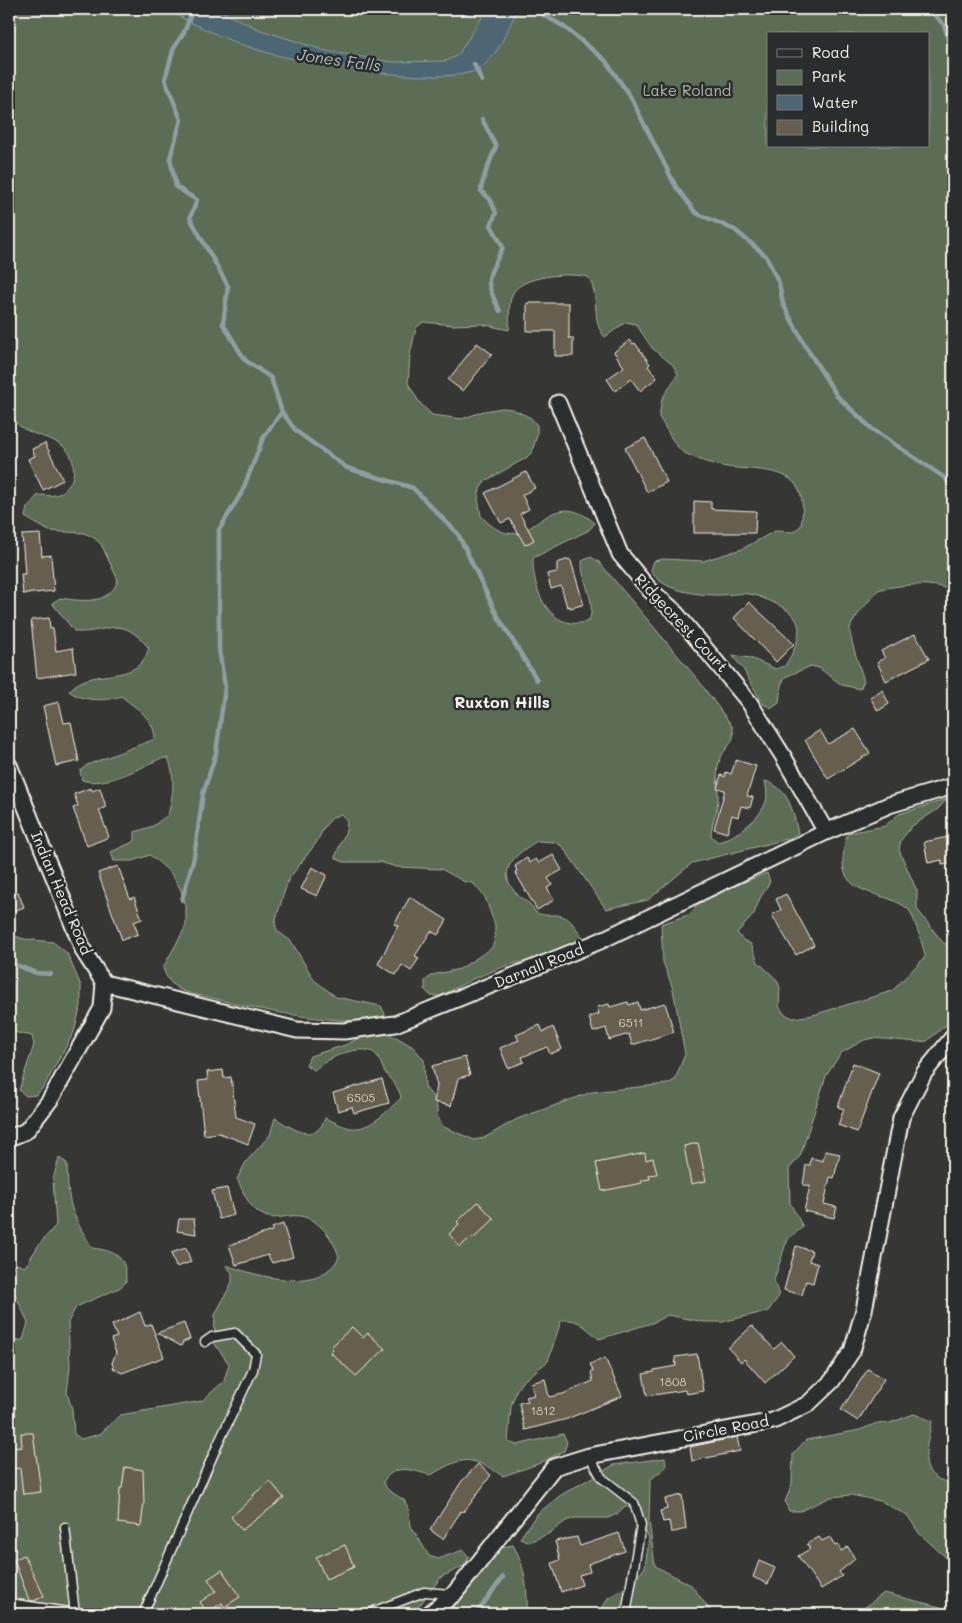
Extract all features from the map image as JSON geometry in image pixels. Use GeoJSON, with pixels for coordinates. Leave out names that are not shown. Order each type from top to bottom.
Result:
{"type":"FeatureCollection","features":[{"type":"Feature","properties":{"kind":"street","name":"Ridgecrest Court"},"geometry":{"type":"LineString","coordinates":[[558,404],[620,554],[649,589],[674,611],[749,702],[826,832]]}},
{"type":"Feature","properties":{"kind":"street","name":"Indian Head Road"},"geometry":{"type":"LineString","coordinates":[[9,765],[84,952],[104,983]]}},
{"type":"Feature","properties":{"kind":"street","name":"Darnall Road"},"geometry":{"type":"LineString","coordinates":[[104,983],[297,1030],[344,1030],[395,1024],[600,941],[826,832],[889,805],[953,786]]}},
{"type":"Feature","properties":{"kind":"street"},"geometry":{"type":"LineString","coordinates":[[9,1138],[26,1131],[50,1100],[102,1008],[104,983]]}},
{"type":"Feature","properties":{"kind":"street","name":"Circle Road"},"geometry":{"type":"LineString","coordinates":[[429,1614],[454,1594],[554,1467],[589,1456],[773,1421],[808,1404],[832,1381],[852,1351],[864,1310],[902,1118],[924,1073],[953,1037]]}},
{"type":"Feature","properties":{"kind":"lane"},"geometry":{"type":"LineString","coordinates":[[143,1614],[218,1444],[254,1370],[256,1354],[234,1333],[212,1336],[204,1342]]}},
{"type":"Feature","properties":{"kind":"lane"},"geometry":{"type":"LineString","coordinates":[[589,1456],[602,1478],[634,1503],[641,1525],[626,1614]]}},
{"type":"Feature","properties":{"kind":"lane"},"geometry":{"type":"LineString","coordinates":[[9,1603],[75,1614],[65,1527]]}},
{"type":"Feature","properties":{"kind":"lane"},"geometry":{"type":"LineString","coordinates":[[367,1614],[424,1592],[454,1594]]}},
{"type":"Feature","properties":{"kind":"green space","name":"Lake Roland"},"geometry":{"type":"Polygon","coordinates":[[[9,9],[167,9],[190,22],[236,9],[953,9],[953,593],[938,586],[928,585],[906,585],[878,590],[859,613],[850,628],[864,681],[860,689],[842,685],[819,668],[811,666],[785,677],[781,685],[779,703],[772,708],[763,704],[743,669],[732,655],[750,658],[776,669],[785,666],[798,637],[799,628],[792,614],[772,602],[756,596],[746,594],[701,594],[680,590],[662,583],[651,570],[654,561],[663,559],[703,561],[742,549],[775,531],[793,532],[801,526],[802,506],[800,492],[793,482],[784,476],[772,472],[717,465],[693,457],[680,450],[659,417],[662,399],[678,374],[673,365],[652,348],[636,324],[626,322],[605,337],[600,331],[596,316],[594,292],[588,277],[558,275],[524,283],[512,295],[509,330],[481,324],[453,325],[423,322],[416,328],[410,355],[408,383],[419,402],[432,415],[462,419],[484,411],[503,408],[512,409],[531,418],[537,425],[537,435],[532,452],[526,458],[485,481],[480,489],[478,498],[481,516],[498,530],[513,534],[525,530],[549,515],[562,511],[577,512],[595,523],[589,530],[533,558],[536,583],[546,606],[554,615],[564,621],[575,623],[589,621],[591,606],[582,569],[582,561],[591,557],[599,562],[699,681],[732,726],[733,736],[731,743],[719,762],[717,779],[718,801],[711,836],[718,842],[724,840],[739,832],[753,821],[766,801],[765,781],[780,789],[789,801],[792,809],[798,833],[791,838],[692,863],[648,900],[606,909],[563,847],[555,842],[537,841],[516,856],[511,862],[507,876],[510,884],[535,912],[542,915],[562,916],[570,920],[586,944],[561,954],[508,965],[475,978],[440,996],[431,996],[425,990],[425,981],[432,975],[460,969],[492,948],[495,938],[495,925],[485,897],[473,883],[465,882],[441,869],[397,867],[380,862],[343,862],[335,857],[346,831],[347,821],[341,814],[332,818],[325,826],[316,843],[288,880],[275,922],[277,931],[291,941],[314,980],[336,997],[381,1006],[385,1014],[380,1021],[338,1020],[274,1012],[191,994],[173,985],[163,968],[186,926],[186,906],[180,888],[170,872],[150,855],[132,861],[114,861],[111,852],[135,841],[135,832],[153,826],[168,815],[173,786],[171,765],[168,758],[164,758],[112,779],[97,782],[82,780],[80,771],[87,765],[155,739],[154,732],[144,714],[121,696],[94,700],[80,697],[69,691],[79,683],[90,679],[124,673],[135,668],[143,661],[149,648],[139,637],[122,628],[115,627],[88,632],[75,632],[52,603],[60,598],[94,600],[101,598],[114,588],[118,580],[101,544],[93,537],[84,533],[49,531],[25,517],[27,508],[38,495],[49,496],[64,491],[71,482],[74,470],[70,454],[65,448],[59,443],[21,427],[13,418],[9,407],[9,9]]]}},
{"type":"Feature","properties":{"kind":"green space"},"geometry":{"type":"Polygon","coordinates":[[[947,799],[938,809],[912,826],[901,840],[899,850],[917,891],[917,909],[944,944],[953,943],[953,1019],[927,1041],[873,1038],[864,1040],[841,1053],[826,1076],[800,1156],[789,1169],[790,1203],[803,1227],[789,1238],[785,1246],[774,1280],[779,1296],[768,1311],[722,1322],[704,1322],[668,1315],[652,1323],[599,1339],[577,1322],[572,1320],[561,1321],[548,1361],[522,1382],[517,1389],[511,1406],[508,1442],[517,1445],[563,1434],[567,1442],[564,1451],[538,1464],[503,1476],[483,1465],[467,1460],[442,1468],[431,1475],[411,1470],[399,1470],[393,1472],[383,1482],[388,1490],[404,1500],[408,1508],[411,1526],[429,1556],[438,1559],[463,1550],[469,1557],[464,1566],[441,1577],[420,1605],[406,1614],[9,1614],[9,1341],[23,1340],[28,1323],[9,1280],[9,1270],[16,1264],[25,1267],[38,1246],[56,1225],[53,1179],[59,1158],[67,1163],[68,1189],[72,1207],[92,1248],[107,1251],[118,1256],[126,1273],[126,1282],[119,1288],[76,1307],[68,1322],[70,1367],[67,1393],[72,1409],[74,1434],[81,1439],[100,1434],[120,1415],[202,1401],[224,1381],[229,1364],[214,1343],[215,1315],[232,1282],[232,1273],[226,1265],[270,1277],[303,1279],[318,1276],[330,1269],[339,1257],[337,1250],[325,1231],[313,1221],[300,1216],[273,1218],[259,1213],[248,1200],[237,1179],[246,1162],[270,1135],[275,1118],[296,1130],[310,1133],[316,1131],[321,1126],[325,1118],[351,1128],[358,1128],[378,1119],[401,1098],[398,1088],[385,1072],[378,1057],[373,1052],[366,1050],[350,1051],[326,1061],[314,1070],[306,1065],[310,1056],[345,1045],[371,1032],[380,1031],[398,1038],[413,1047],[424,1060],[425,1087],[436,1101],[438,1119],[444,1127],[474,1140],[484,1138],[517,1119],[592,1092],[667,1084],[675,1080],[685,1054],[673,989],[663,962],[661,924],[688,915],[701,902],[717,893],[767,873],[770,882],[760,898],[754,914],[737,933],[743,940],[751,944],[758,962],[777,980],[780,988],[779,1006],[784,1014],[793,1018],[813,1015],[892,991],[925,957],[921,941],[909,910],[890,899],[868,892],[850,881],[845,872],[843,860],[844,846],[848,833],[885,826],[899,814],[947,799]]]}},
{"type":"Feature","properties":{"kind":"green space"},"geometry":{"type":"Polygon","coordinates":[[[9,934],[24,939],[53,942],[67,953],[81,986],[81,1005],[74,1032],[43,1088],[36,1095],[26,1096],[19,1090],[34,1045],[32,1036],[9,1031],[9,934]]]}},
{"type":"Feature","properties":{"kind":"green space"},"geometry":{"type":"Polygon","coordinates":[[[914,1414],[932,1421],[926,1452],[928,1469],[941,1480],[953,1483],[953,1564],[919,1533],[908,1516],[881,1501],[851,1495],[831,1497],[800,1511],[789,1511],[785,1502],[792,1484],[793,1454],[806,1440],[860,1430],[877,1423],[887,1424],[914,1414]]]}},
{"type":"Feature","properties":{"kind":"green space"},"geometry":{"type":"Polygon","coordinates":[[[665,1458],[666,1467],[650,1480],[649,1521],[655,1566],[691,1585],[713,1614],[599,1614],[608,1598],[633,1583],[645,1567],[649,1538],[634,1510],[625,1506],[617,1514],[608,1518],[575,1518],[566,1521],[548,1534],[529,1542],[520,1538],[537,1514],[561,1495],[614,1465],[665,1458]]]}},
{"type":"Feature","properties":{"kind":"green space"},"geometry":{"type":"Polygon","coordinates":[[[513,1545],[525,1578],[527,1614],[438,1614],[450,1609],[503,1547],[513,1545]]]}},
{"type":"Feature","properties":{"kind":"green space"},"geometry":{"type":"Polygon","coordinates":[[[884,1593],[940,1607],[953,1614],[856,1614],[884,1593]]]}},
{"type":"Feature","properties":{"kind":"water","name":"Jones Falls"},"geometry":{"type":"Polygon","coordinates":[[[167,9],[215,9],[261,30],[326,51],[392,62],[446,61],[458,55],[487,9],[518,9],[502,42],[486,64],[479,69],[462,74],[437,76],[376,72],[287,58],[242,45],[167,9]]]}},
{"type":"Feature","properties":{"kind":"building"},"geometry":{"type":"Polygon","coordinates":[[[527,303],[569,303],[569,338],[573,338],[573,356],[555,356],[555,331],[527,331],[527,303]]]}},
{"type":"Feature","properties":{"kind":"building"},"geometry":{"type":"Polygon","coordinates":[[[630,340],[633,344],[635,343],[650,364],[648,366],[657,378],[640,391],[631,379],[615,391],[607,379],[624,367],[614,352],[630,340]]]}},
{"type":"Feature","properties":{"kind":"building"},"geometry":{"type":"Polygon","coordinates":[[[477,343],[492,354],[463,391],[448,380],[477,343]]]}},
{"type":"Feature","properties":{"kind":"building"},"geometry":{"type":"Polygon","coordinates":[[[645,438],[667,482],[647,492],[625,448],[645,438]]]}},
{"type":"Feature","properties":{"kind":"building"},"geometry":{"type":"Polygon","coordinates":[[[45,443],[63,480],[43,490],[28,459],[35,456],[32,449],[45,443]]]}},
{"type":"Feature","properties":{"kind":"building"},"geometry":{"type":"Polygon","coordinates":[[[526,472],[535,488],[522,495],[529,509],[520,514],[534,540],[525,545],[510,519],[501,523],[485,493],[526,472]]]}},
{"type":"Feature","properties":{"kind":"building"},"geometry":{"type":"Polygon","coordinates":[[[694,501],[711,502],[711,509],[756,511],[755,533],[694,533],[694,501]]]}},
{"type":"Feature","properties":{"kind":"building"},"geometry":{"type":"Polygon","coordinates":[[[40,534],[42,556],[51,555],[54,591],[23,594],[21,574],[25,574],[22,535],[40,534]]]}},
{"type":"Feature","properties":{"kind":"building"},"geometry":{"type":"Polygon","coordinates":[[[569,559],[583,602],[582,605],[570,608],[570,606],[567,607],[561,586],[551,589],[547,574],[557,572],[557,563],[569,559]]]}},
{"type":"Feature","properties":{"kind":"building"},"geometry":{"type":"Polygon","coordinates":[[[749,602],[794,644],[776,662],[734,618],[749,602]]]}},
{"type":"Feature","properties":{"kind":"building"},"geometry":{"type":"Polygon","coordinates":[[[49,618],[50,629],[53,628],[56,651],[73,648],[76,672],[37,678],[31,620],[49,618]]]}},
{"type":"Feature","properties":{"kind":"building"},"geometry":{"type":"Polygon","coordinates":[[[915,634],[929,659],[886,681],[877,662],[885,658],[881,651],[915,634]]]}},
{"type":"Feature","properties":{"kind":"building"},"geometry":{"type":"Polygon","coordinates":[[[882,690],[889,704],[878,711],[870,697],[882,690]]]}},
{"type":"Feature","properties":{"kind":"building"},"geometry":{"type":"Polygon","coordinates":[[[59,702],[64,723],[71,722],[79,761],[56,766],[43,706],[59,702]]]}},
{"type":"Feature","properties":{"kind":"building"},"geometry":{"type":"Polygon","coordinates":[[[855,729],[870,753],[828,779],[805,740],[820,730],[828,744],[855,729]]]}},
{"type":"Feature","properties":{"kind":"building"},"geometry":{"type":"Polygon","coordinates":[[[736,760],[756,766],[747,796],[753,797],[750,808],[741,806],[738,817],[732,815],[727,833],[714,829],[725,790],[717,788],[721,775],[725,777],[726,772],[731,774],[736,760]]]}},
{"type":"Feature","properties":{"kind":"building"},"geometry":{"type":"Polygon","coordinates":[[[91,788],[92,791],[100,788],[106,807],[99,810],[109,837],[87,846],[73,808],[78,806],[74,794],[91,788]]]}},
{"type":"Feature","properties":{"kind":"building"},"geometry":{"type":"Polygon","coordinates":[[[953,836],[953,863],[942,865],[942,860],[928,863],[924,842],[953,836]]]}},
{"type":"Feature","properties":{"kind":"building"},"geometry":{"type":"Polygon","coordinates":[[[553,855],[562,870],[548,878],[552,885],[547,888],[554,900],[537,910],[515,872],[517,871],[515,866],[527,858],[530,863],[536,859],[539,863],[553,855]]]}},
{"type":"Feature","properties":{"kind":"building"},"geometry":{"type":"Polygon","coordinates":[[[118,866],[130,899],[134,897],[142,919],[134,922],[138,934],[122,940],[98,873],[118,866]]]}},
{"type":"Feature","properties":{"kind":"building"},"geometry":{"type":"Polygon","coordinates":[[[312,867],[327,875],[317,896],[301,889],[312,867]]]}},
{"type":"Feature","properties":{"kind":"building"},"geometry":{"type":"Polygon","coordinates":[[[18,892],[24,907],[9,913],[9,896],[18,892]]]}},
{"type":"Feature","properties":{"kind":"building"},"geometry":{"type":"Polygon","coordinates":[[[786,894],[814,945],[796,955],[772,915],[781,910],[776,899],[786,894]]]}},
{"type":"Feature","properties":{"kind":"building"},"geometry":{"type":"Polygon","coordinates":[[[410,897],[447,920],[438,935],[431,931],[415,956],[419,958],[411,971],[402,965],[396,975],[378,964],[398,926],[394,924],[410,897]]]}},
{"type":"Feature","properties":{"kind":"building"},"geometry":{"type":"Polygon","coordinates":[[[628,1002],[629,1005],[638,1002],[640,1010],[665,1003],[674,1032],[632,1045],[629,1034],[609,1040],[606,1028],[593,1032],[589,1017],[599,1014],[597,1007],[609,1004],[610,1007],[628,1002]]]}},
{"type":"Feature","properties":{"kind":"building"},"geometry":{"type":"Polygon","coordinates":[[[540,1025],[543,1032],[553,1027],[562,1049],[550,1054],[547,1047],[522,1057],[524,1062],[508,1068],[500,1048],[519,1040],[516,1035],[540,1025]]]}},
{"type":"Feature","properties":{"kind":"building"},"geometry":{"type":"Polygon","coordinates":[[[465,1057],[470,1075],[458,1078],[451,1106],[434,1102],[437,1086],[432,1066],[465,1057]]]}},
{"type":"Feature","properties":{"kind":"building"},"geometry":{"type":"Polygon","coordinates":[[[853,1063],[879,1073],[857,1132],[838,1125],[844,1109],[838,1107],[853,1063]]]}},
{"type":"Feature","properties":{"kind":"building"},"geometry":{"type":"Polygon","coordinates":[[[223,1070],[224,1078],[231,1077],[236,1117],[255,1124],[248,1144],[219,1133],[204,1135],[198,1081],[208,1080],[207,1072],[223,1070]]]}},
{"type":"Feature","properties":{"kind":"building"},"geometry":{"type":"Polygon","coordinates":[[[382,1079],[389,1103],[354,1113],[352,1107],[338,1111],[333,1093],[382,1079]]]}},
{"type":"Feature","properties":{"kind":"building"},"geometry":{"type":"Polygon","coordinates":[[[698,1143],[706,1181],[691,1184],[684,1146],[698,1143]]]}},
{"type":"Feature","properties":{"kind":"building"},"geometry":{"type":"Polygon","coordinates":[[[825,1151],[840,1154],[834,1178],[830,1177],[824,1204],[837,1207],[834,1218],[804,1211],[810,1186],[803,1185],[806,1165],[810,1165],[811,1158],[823,1161],[825,1151]]]}},
{"type":"Feature","properties":{"kind":"building"},"geometry":{"type":"Polygon","coordinates":[[[645,1153],[646,1160],[653,1158],[657,1174],[649,1175],[650,1179],[642,1180],[642,1183],[602,1191],[596,1163],[645,1153]]]}},
{"type":"Feature","properties":{"kind":"building"},"geometry":{"type":"Polygon","coordinates":[[[227,1188],[234,1215],[219,1219],[212,1191],[227,1188]]]}},
{"type":"Feature","properties":{"kind":"building"},"geometry":{"type":"Polygon","coordinates":[[[478,1202],[494,1219],[473,1239],[471,1237],[460,1247],[449,1234],[459,1224],[457,1222],[478,1202]]]}},
{"type":"Feature","properties":{"kind":"building"},"geometry":{"type":"Polygon","coordinates":[[[179,1219],[194,1219],[196,1234],[177,1231],[179,1219]]]}},
{"type":"Feature","properties":{"kind":"building"},"geometry":{"type":"Polygon","coordinates":[[[283,1224],[293,1257],[272,1263],[268,1255],[236,1265],[229,1245],[272,1231],[272,1228],[283,1224]]]}},
{"type":"Feature","properties":{"kind":"building"},"geometry":{"type":"Polygon","coordinates":[[[796,1246],[812,1251],[809,1261],[818,1264],[813,1283],[806,1281],[802,1295],[784,1290],[796,1246]]]}},
{"type":"Feature","properties":{"kind":"building"},"geometry":{"type":"Polygon","coordinates":[[[186,1248],[191,1262],[176,1267],[171,1253],[186,1248]]]}},
{"type":"Feature","properties":{"kind":"building"},"geometry":{"type":"Polygon","coordinates":[[[140,1312],[145,1326],[151,1324],[164,1357],[122,1373],[114,1369],[112,1363],[116,1353],[111,1339],[117,1337],[112,1325],[140,1312]]]}},
{"type":"Feature","properties":{"kind":"building"},"geometry":{"type":"Polygon","coordinates":[[[184,1323],[190,1339],[183,1342],[181,1346],[157,1333],[184,1323]]]}},
{"type":"Feature","properties":{"kind":"building"},"geometry":{"type":"Polygon","coordinates":[[[752,1326],[774,1349],[782,1342],[794,1356],[765,1383],[744,1359],[741,1362],[728,1348],[752,1326]]]}},
{"type":"Feature","properties":{"kind":"building"},"geometry":{"type":"Polygon","coordinates":[[[352,1327],[363,1338],[368,1333],[385,1349],[356,1376],[330,1352],[333,1349],[331,1347],[352,1327]]]}},
{"type":"Feature","properties":{"kind":"building"},"geometry":{"type":"Polygon","coordinates":[[[697,1354],[703,1391],[686,1394],[685,1390],[647,1396],[643,1374],[676,1366],[675,1357],[697,1354]]]}},
{"type":"Feature","properties":{"kind":"building"},"geometry":{"type":"Polygon","coordinates":[[[605,1358],[622,1396],[567,1419],[525,1430],[519,1403],[528,1401],[526,1397],[534,1395],[531,1383],[545,1379],[549,1397],[563,1394],[593,1381],[591,1372],[593,1371],[590,1364],[605,1358]]]}},
{"type":"Feature","properties":{"kind":"building"},"geometry":{"type":"Polygon","coordinates":[[[868,1369],[884,1379],[858,1421],[841,1410],[868,1369]]]}},
{"type":"Feature","properties":{"kind":"building"},"geometry":{"type":"Polygon","coordinates":[[[21,1433],[33,1433],[41,1492],[23,1494],[20,1468],[12,1469],[10,1448],[22,1447],[21,1433]]]}},
{"type":"Feature","properties":{"kind":"building"},"geometry":{"type":"Polygon","coordinates":[[[737,1437],[740,1451],[692,1461],[690,1447],[737,1437]]]}},
{"type":"Feature","properties":{"kind":"building"},"geometry":{"type":"Polygon","coordinates":[[[478,1464],[491,1475],[470,1504],[463,1512],[461,1511],[443,1539],[430,1530],[462,1481],[478,1464]]]}},
{"type":"Feature","properties":{"kind":"building"},"geometry":{"type":"Polygon","coordinates":[[[125,1467],[143,1470],[144,1502],[141,1526],[118,1523],[120,1488],[122,1488],[125,1467]]]}},
{"type":"Feature","properties":{"kind":"building"},"geometry":{"type":"Polygon","coordinates":[[[270,1481],[284,1498],[242,1530],[231,1517],[270,1481]]]}},
{"type":"Feature","properties":{"kind":"building"},"geometry":{"type":"Polygon","coordinates":[[[682,1495],[686,1529],[671,1532],[669,1521],[663,1522],[660,1511],[667,1509],[665,1499],[682,1495]]]}},
{"type":"Feature","properties":{"kind":"building"},"geometry":{"type":"Polygon","coordinates":[[[619,1533],[625,1551],[588,1564],[590,1572],[579,1575],[582,1585],[561,1592],[552,1563],[560,1560],[555,1541],[577,1537],[580,1546],[619,1533]]]}},
{"type":"Feature","properties":{"kind":"building"},"geometry":{"type":"Polygon","coordinates":[[[819,1537],[822,1541],[830,1537],[835,1546],[838,1545],[841,1551],[848,1547],[855,1559],[839,1572],[842,1576],[821,1589],[798,1556],[810,1549],[807,1544],[819,1537]]]}},
{"type":"Feature","properties":{"kind":"building"},"geometry":{"type":"Polygon","coordinates":[[[345,1545],[354,1567],[326,1579],[316,1557],[345,1545]]]}},
{"type":"Feature","properties":{"kind":"building"},"geometry":{"type":"Polygon","coordinates":[[[24,1555],[44,1596],[34,1601],[29,1600],[14,1560],[24,1555]]]}},
{"type":"Feature","properties":{"kind":"building"},"geometry":{"type":"Polygon","coordinates":[[[759,1561],[775,1568],[768,1584],[753,1577],[759,1561]]]}},
{"type":"Feature","properties":{"kind":"building"},"geometry":{"type":"Polygon","coordinates":[[[222,1570],[240,1597],[224,1607],[222,1603],[207,1613],[200,1602],[216,1591],[208,1579],[222,1570]]]}},
{"type":"Feature","properties":{"kind":"waterway"},"geometry":{"type":"LineString","coordinates":[[533,9],[563,26],[605,60],[630,96],[676,187],[696,213],[735,230],[766,256],[779,283],[783,304],[806,347],[837,396],[872,429],[945,478],[953,490]]}},
{"type":"Feature","properties":{"kind":"waterway"},"geometry":{"type":"LineString","coordinates":[[929,9],[944,25],[953,57]]}},
{"type":"Feature","properties":{"kind":"waterway"},"geometry":{"type":"LineString","coordinates":[[190,17],[184,32],[174,47],[165,79],[181,120],[170,158],[176,187],[197,200],[190,218],[228,286],[223,324],[245,360],[271,378],[282,412],[296,431],[347,468],[413,488],[458,534],[497,615],[537,680]]}},
{"type":"Feature","properties":{"kind":"waterway"},"geometry":{"type":"LineString","coordinates":[[474,64],[482,81]]}},
{"type":"Feature","properties":{"kind":"waterway"},"geometry":{"type":"LineString","coordinates":[[482,119],[496,146],[485,174],[481,191],[490,199],[496,213],[491,225],[503,247],[489,278],[491,291],[500,311]]}},
{"type":"Feature","properties":{"kind":"waterway"},"geometry":{"type":"LineString","coordinates":[[182,900],[194,857],[203,794],[216,753],[225,687],[219,649],[219,530],[242,492],[264,436],[282,412]]}},
{"type":"Feature","properties":{"kind":"waterway"},"geometry":{"type":"LineString","coordinates":[[9,962],[36,973],[51,974]]}},
{"type":"Feature","properties":{"kind":"waterway"},"geometry":{"type":"LineString","coordinates":[[476,1614],[503,1577]]}},
{"type":"Feature","properties":{"kind":"district","name":"Ruxton Hills"},"geometry":{"type":"Point","coordinates":[502,702]}}]}
